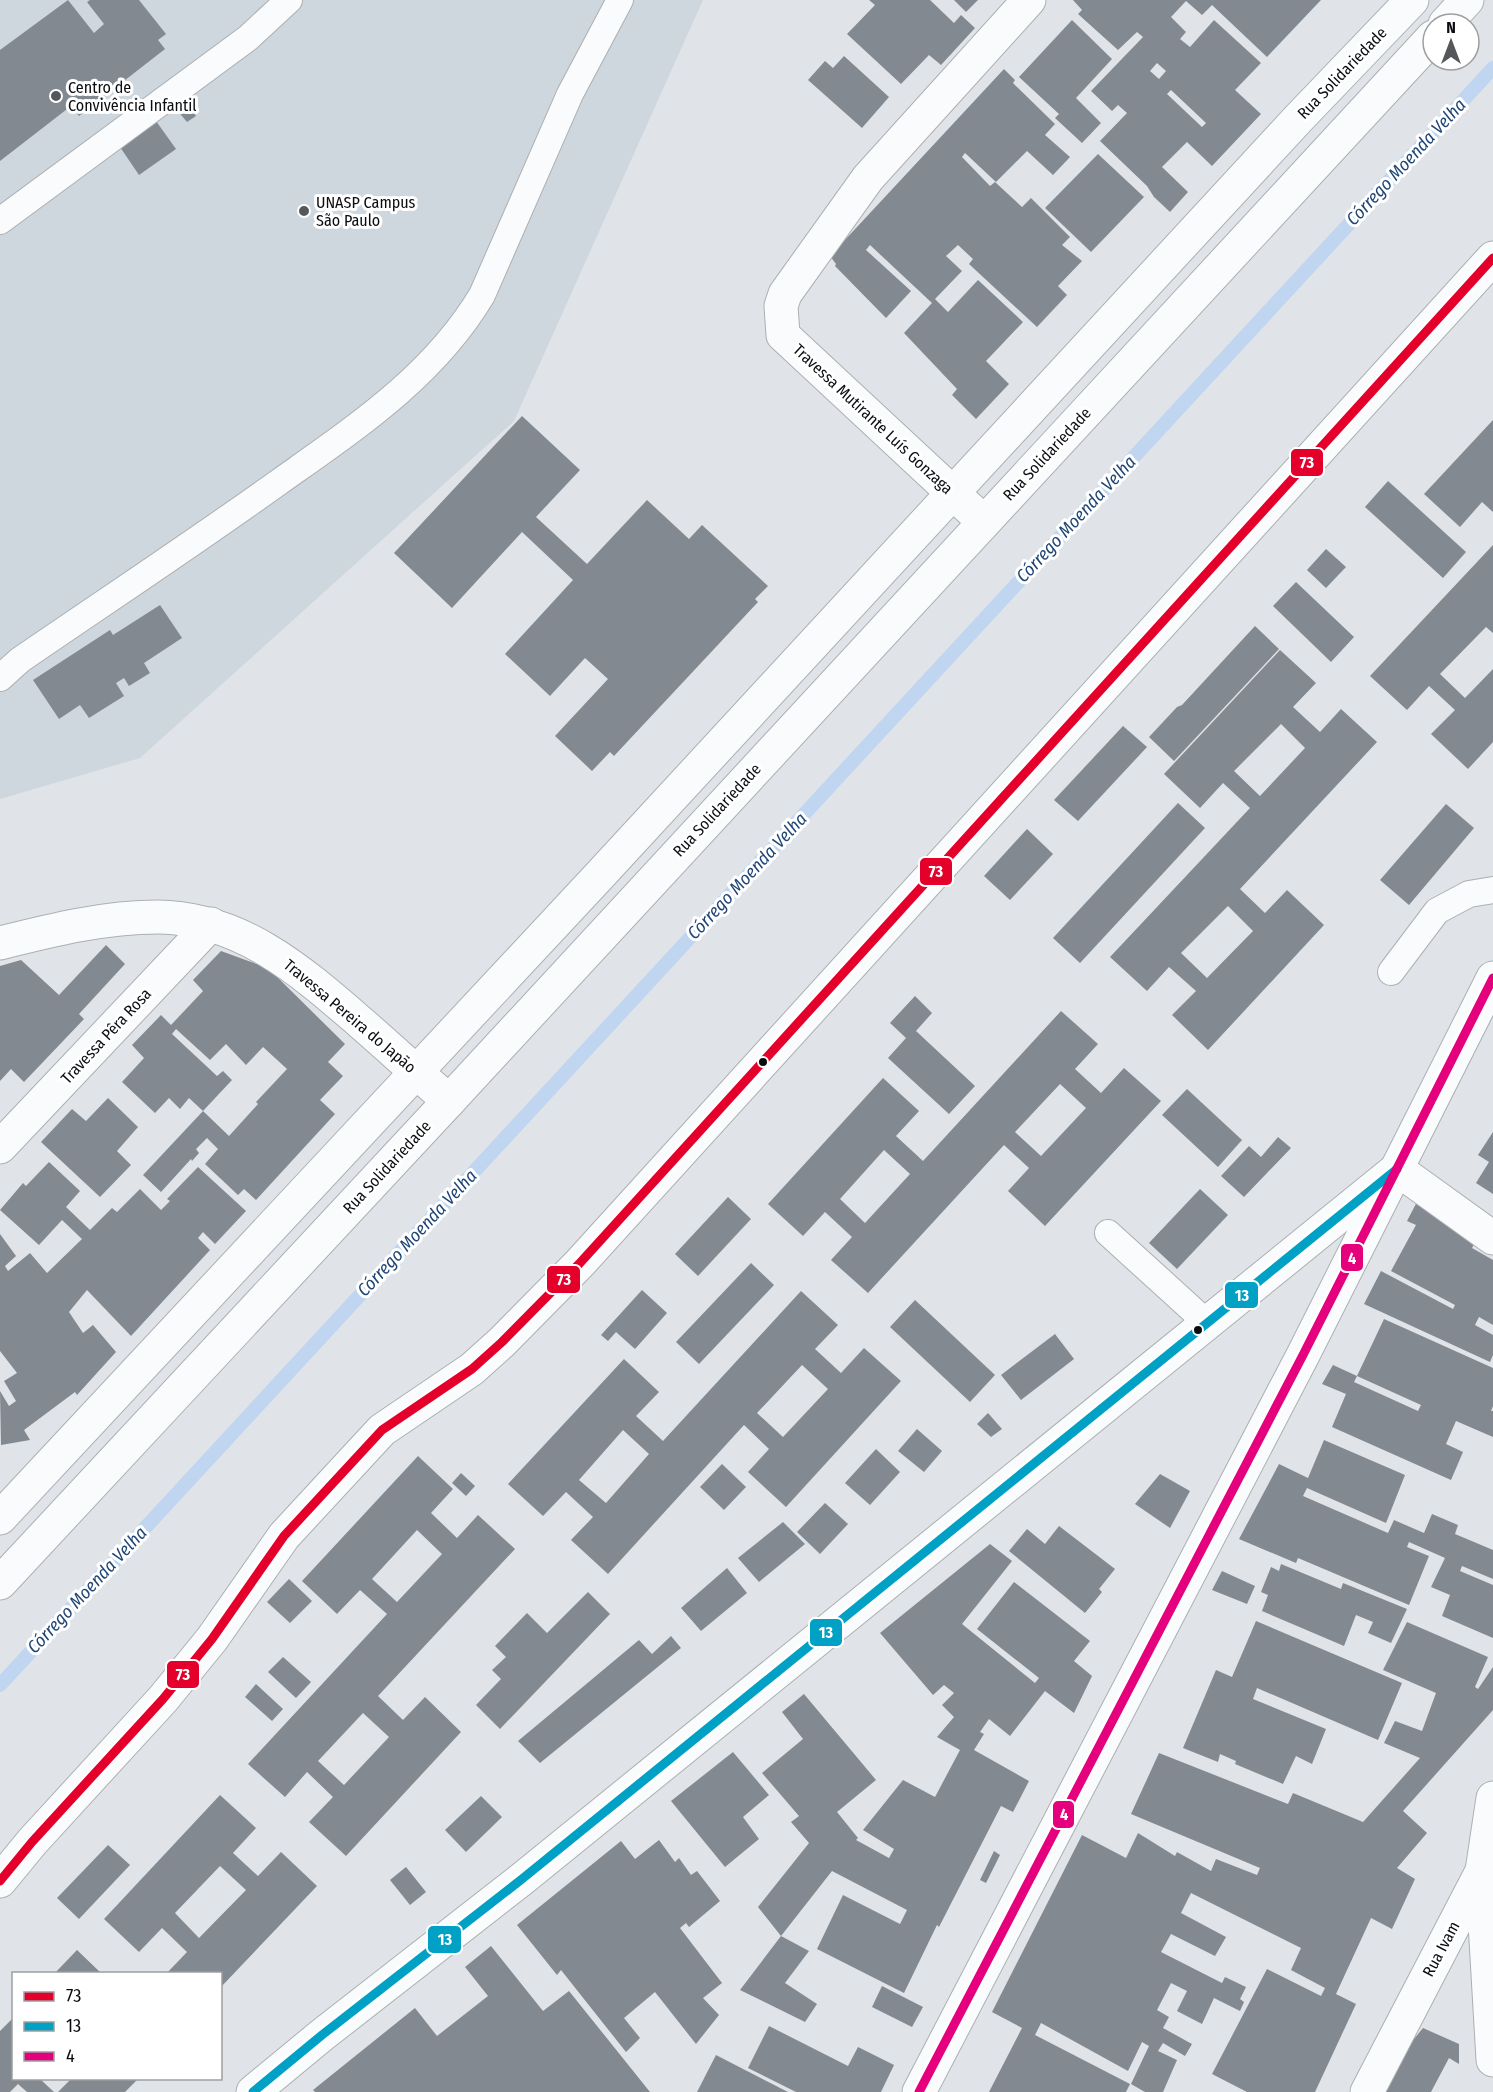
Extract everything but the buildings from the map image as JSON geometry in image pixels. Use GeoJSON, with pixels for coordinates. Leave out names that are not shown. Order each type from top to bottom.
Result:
{"type":"FeatureCollection","features":[{"type":"Feature","properties":{"kind":"street","name":"Travessa Mutirante Luís Gonzaga"},"geometry":{"type":"LineString","coordinates":[[984,522],[783,335],[781,306],[785,294],[868,178],[1029,0]]}},
{"type":"Feature","properties":{"kind":"street","name":"Rua Solidariedade"},"geometry":{"type":"LineString","coordinates":[[6,1503],[600,875],[1297,120],[1412,0]]}},
{"type":"Feature","properties":{"kind":"street"},"geometry":{"type":"LineString","coordinates":[[1456,12],[1467,0]]}},
{"type":"Feature","properties":{"kind":"street","name":"Rua Solidariedade"},"geometry":{"type":"LineString","coordinates":[[0,1583],[1421,50]]}},
{"type":"Feature","properties":{"kind":"street"},"geometry":{"type":"LineString","coordinates":[[0,1881],[32,1842],[162,1699],[212,1639],[284,1536],[382,1430],[472,1369],[579,1264],[1493,258]]}},
{"type":"Feature","properties":{"kind":"street","name":"Travessa Pereira do Japão"},"geometry":{"type":"LineString","coordinates":[[0,943],[78,924],[115,919],[160,917],[212,924],[285,960],[307,976],[449,1101]]}},
{"type":"Feature","properties":{"kind":"street","name":"Travessa Pêra Rosa"},"geometry":{"type":"LineString","coordinates":[[0,1148],[212,924]]}},
{"type":"Feature","properties":{"kind":"street"},"geometry":{"type":"LineString","coordinates":[[919,2092],[1304,1355],[1493,978]]}},
{"type":"Feature","properties":{"kind":"street"},"geometry":{"type":"LineString","coordinates":[[1397,1169],[1493,1238]]}},
{"type":"Feature","properties":{"kind":"street"},"geometry":{"type":"LineString","coordinates":[[253,2092],[322,2035],[522,1879],[1397,1169]]}},
{"type":"Feature","properties":{"kind":"street","name":"Rua Ivam"},"geometry":{"type":"LineString","coordinates":[[1366,2092],[1482,1871],[1493,1798]]}},
{"type":"Feature","properties":{"kind":"street"},"geometry":{"type":"LineString","coordinates":[[1482,1871],[1493,2060]]}},
{"type":"Feature","properties":{"kind":"lane"},"geometry":{"type":"LineString","coordinates":[[0,221],[248,38],[288,0]]}},
{"type":"Feature","properties":{"kind":"lane"},"geometry":{"type":"LineString","coordinates":[[0,678],[20,660],[224,522],[368,418],[423,370],[464,324],[482,295],[570,94],[620,0]]}},
{"type":"Feature","properties":{"kind":"lane"},"geometry":{"type":"LineString","coordinates":[[1391,972],[1437,910],[1469,894],[1493,890]]}},
{"type":"Feature","properties":{"kind":"lane"},"geometry":{"type":"LineString","coordinates":[[1108,1233],[1207,1323]]}},
{"type":"Feature","properties":{"kind":"shaded area","name":"UNASP Campus São Paulo"},"geometry":{"type":"Polygon","coordinates":[[[0,0],[703,0],[514,421],[140,758],[0,799],[0,0]]]}},
{"type":"Feature","properties":{"kind":"waterway","name":"Córrego Moenda Velha"},"geometry":{"type":"LineString","coordinates":[[0,1685],[1493,68]]}},
{"type":"Feature","properties":{"kind":"transit line","name":"73"},"geometry":{"type":"LineString","coordinates":[[0,1881],[32,1842],[163,1699],[212,1639],[284,1536],[382,1430],[472,1369],[579,1264],[1493,258]]}},
{"type":"Feature","properties":{"kind":"transit line","name":"4"},"geometry":{"type":"LineString","coordinates":[[919,2092],[1303,1355],[1493,978]]}},
{"type":"Feature","properties":{"kind":"transit line","name":"13"},"geometry":{"type":"LineString","coordinates":[[253,2092],[322,2035],[522,1879],[1397,1169]]}},
{"type":"Feature","properties":{"kind":"place","name":"Centro de Convivência Infantil"},"geometry":{"type":"Point","coordinates":[56,96]}},
{"type":"Feature","properties":{"kind":"place","name":"UNASP Campus São Paulo"},"geometry":{"type":"Point","coordinates":[304,211]}}]}
